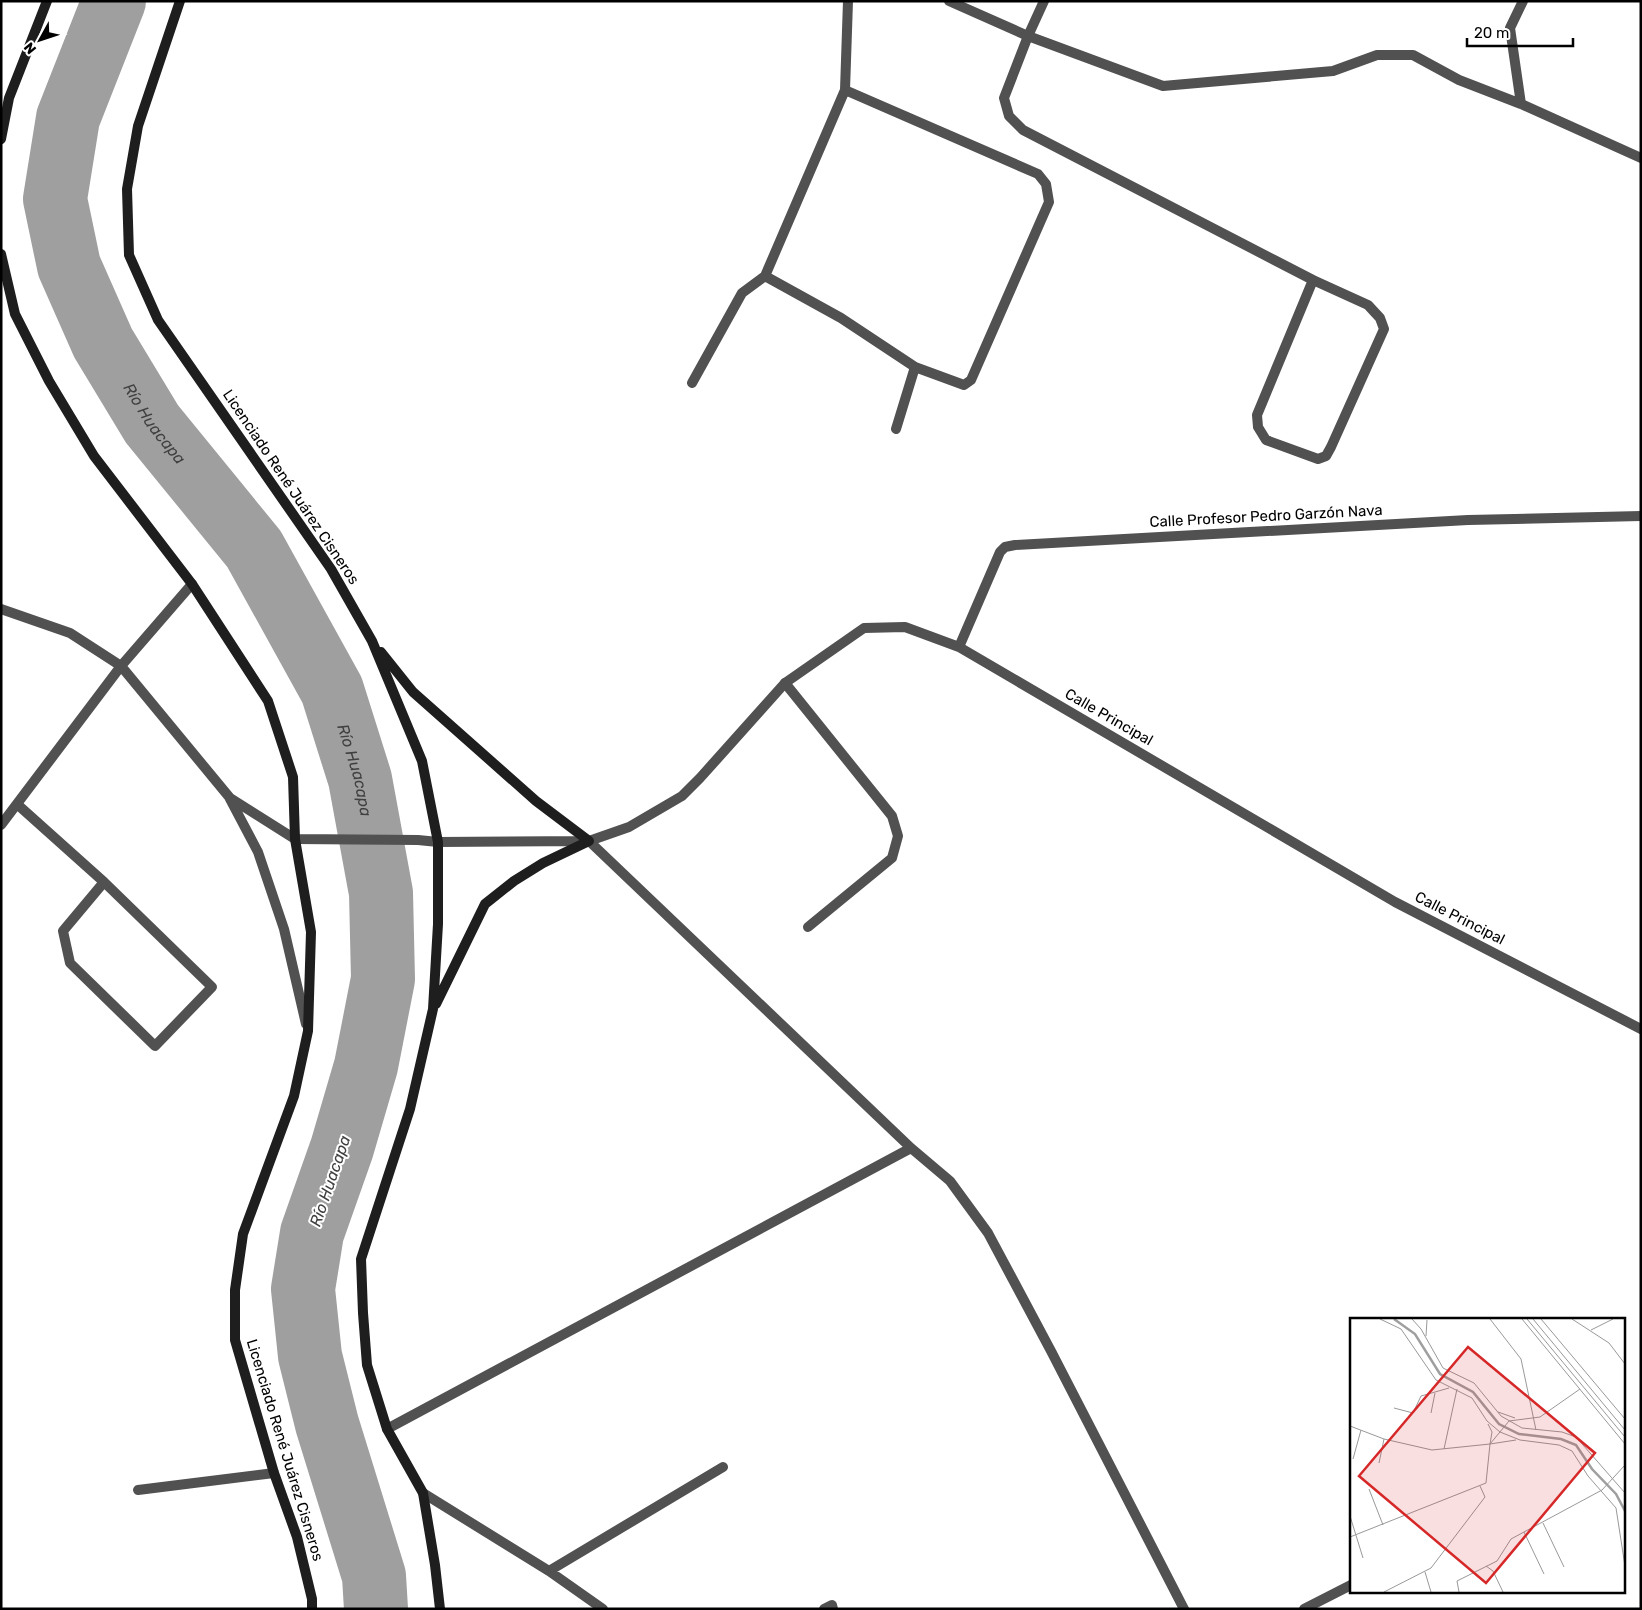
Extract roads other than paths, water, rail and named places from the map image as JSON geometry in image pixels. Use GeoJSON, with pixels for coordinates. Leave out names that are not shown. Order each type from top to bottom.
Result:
{"type":"FeatureCollection","features":[{"type":"Feature","properties":{"kind":"main road"},"geometry":{"type":"LineString","coordinates":[[1,139],[9,98],[47,1]]}},
{"type":"Feature","properties":{"kind":"main road","name":"Licenciado René Juárez Cisneros"},"geometry":{"type":"LineString","coordinates":[[180,1],[138,126],[127,189],[129,255],[158,320],[331,569],[372,641],[422,761],[438,842],[438,924],[433,1009],[410,1109],[361,1259],[367,1364],[387,1429],[423,1493],[440,1609]]}},
{"type":"Feature","properties":{"kind":"main road","name":"Licenciado René Juárez Cisneros"},"geometry":{"type":"LineString","coordinates":[[1,254],[15,314],[49,381],[94,456],[192,584],[268,701],[293,777],[295,839],[311,932],[308,1031],[294,1096],[243,1234],[235,1290],[235,1340],[274,1474],[297,1536],[312,1600],[312,1609]]}},
{"type":"Feature","properties":{"kind":"main road"},"geometry":{"type":"LineString","coordinates":[[372,641],[412,692],[536,801],[589,841],[543,863],[514,881],[485,904],[433,1009]]}},
{"type":"Feature","properties":{"kind":"street"},"geometry":{"type":"LineString","coordinates":[[692,383],[742,293],[764,276],[845,90],[848,1]]}},
{"type":"Feature","properties":{"kind":"street"},"geometry":{"type":"LineString","coordinates":[[949,1],[1028,36],[1163,86],[1333,71],[1377,55],[1414,55],[1459,80],[1520,104],[1641,158]]}},
{"type":"Feature","properties":{"kind":"street"},"geometry":{"type":"LineString","coordinates":[[1044,1],[1004,98],[1009,116],[1023,130],[1314,280],[1368,305],[1380,318],[1384,329],[1331,447],[1326,456],[1318,459],[1266,440],[1258,427],[1257,415],[1314,280]]}},
{"type":"Feature","properties":{"kind":"street"},"geometry":{"type":"LineString","coordinates":[[1520,104],[1510,28],[1522,1]]}},
{"type":"Feature","properties":{"kind":"street"},"geometry":{"type":"LineString","coordinates":[[764,276],[841,318],[915,367],[964,385],[971,380],[1050,202],[1046,184],[1038,174],[845,90]]}},
{"type":"Feature","properties":{"kind":"street"},"geometry":{"type":"LineString","coordinates":[[896,429],[915,367]]}},
{"type":"Feature","properties":{"kind":"street","name":"Calle Profesor Pedro Garzón Nava"},"geometry":{"type":"LineString","coordinates":[[959,647],[1000,552],[1005,547],[1015,545],[1468,520],[1641,516]]}},
{"type":"Feature","properties":{"kind":"street"},"geometry":{"type":"LineString","coordinates":[[1,825],[18,805],[121,666],[192,584]]}},
{"type":"Feature","properties":{"kind":"street"},"geometry":{"type":"LineString","coordinates":[[1,609],[70,633],[121,666],[230,798],[258,852],[284,929],[308,1031]]}},
{"type":"Feature","properties":{"kind":"street","name":"Calle Principal"},"geometry":{"type":"LineString","coordinates":[[295,839],[418,840],[438,842],[589,841],[629,827],[682,796],[785,683],[864,628],[906,627],[959,647],[1395,902],[1641,1029]]}},
{"type":"Feature","properties":{"kind":"street"},"geometry":{"type":"LineString","coordinates":[[785,683],[892,816],[898,836],[892,858],[808,927]]}},
{"type":"Feature","properties":{"kind":"street"},"geometry":{"type":"LineString","coordinates":[[230,798],[295,839]]}},
{"type":"Feature","properties":{"kind":"street"},"geometry":{"type":"LineString","coordinates":[[18,805],[104,882],[212,987],[155,1046],[70,963],[63,931],[104,882]]}},
{"type":"Feature","properties":{"kind":"street"},"geometry":{"type":"LineString","coordinates":[[589,841],[911,1148],[950,1181],[988,1232],[1184,1609]]}},
{"type":"Feature","properties":{"kind":"street"},"geometry":{"type":"LineString","coordinates":[[387,1429],[911,1148]]}},
{"type":"Feature","properties":{"kind":"street"},"geometry":{"type":"LineString","coordinates":[[549,1571],[723,1467]]}},
{"type":"Feature","properties":{"kind":"street"},"geometry":{"type":"LineString","coordinates":[[138,1490],[274,1474]]}},
{"type":"Feature","properties":{"kind":"street"},"geometry":{"type":"LineString","coordinates":[[423,1493],[549,1571],[603,1609]]}},
{"type":"Feature","properties":{"kind":"street"},"geometry":{"type":"LineString","coordinates":[[1304,1609],[1350,1586]]}},
{"type":"Feature","properties":{"kind":"street"},"geometry":{"type":"LineString","coordinates":[[824,1609],[832,1605],[833,1609]]}},
{"type":"Feature","properties":{"kind":"waterway","name":"Río Huacapa"},"geometry":{"type":"LineString","coordinates":[[114,1],[68,118],[55,199],[69,266],[103,343],[152,424],[254,549],[332,690],[360,779],[381,893],[383,979],[366,1066],[342,1148],[312,1233],[303,1289],[310,1356],[327,1424],[374,1576],[376,1609]]}}]}
